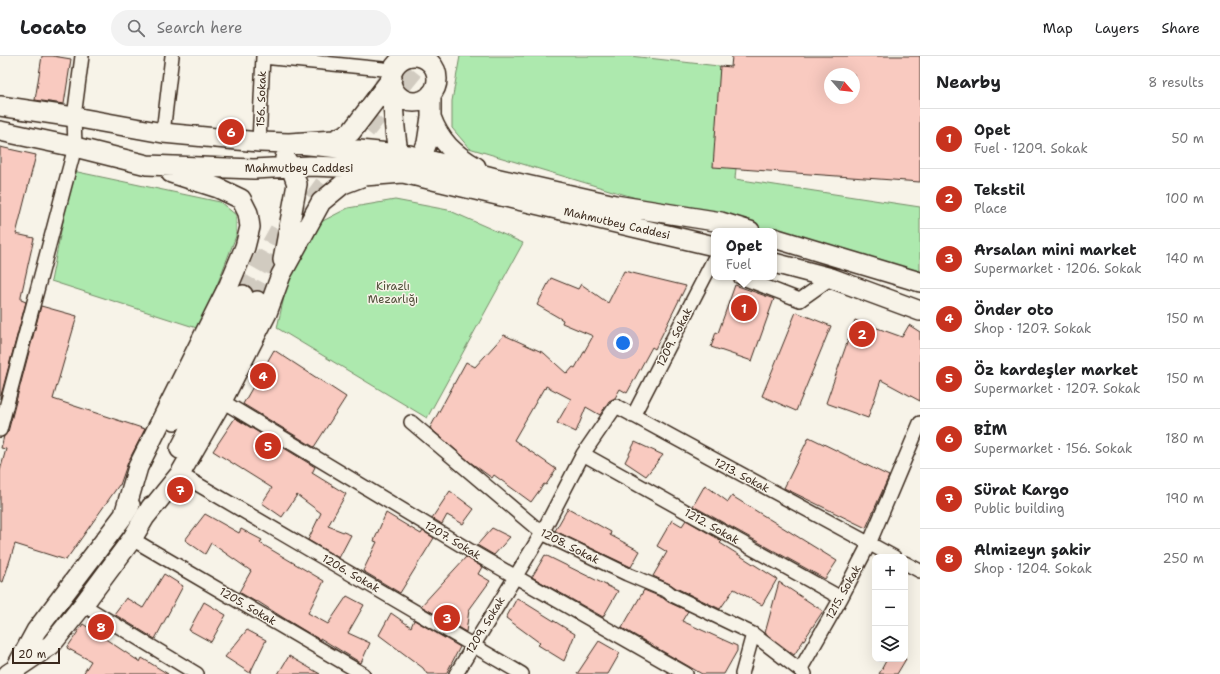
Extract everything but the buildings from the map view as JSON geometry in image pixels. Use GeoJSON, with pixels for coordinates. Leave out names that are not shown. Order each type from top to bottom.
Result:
{"type":"FeatureCollection","features":[{"type":"Feature","properties":{"kind":"main road"},"geometry":{"type":"LineString","coordinates":[[0,106],[74,117],[162,133],[259,142],[289,143],[334,140],[351,132],[402,59],[416,56],[429,62],[436,74],[437,81],[435,88],[431,94],[424,99],[409,101],[402,98],[396,92],[395,71]]}},
{"type":"Feature","properties":{"kind":"main road"},"geometry":{"type":"LineString","coordinates":[[436,74],[445,56]]}},
{"type":"Feature","properties":{"kind":"main road"},"geometry":{"type":"LineString","coordinates":[[395,71],[395,128],[398,153],[404,173]]}},
{"type":"Feature","properties":{"kind":"main road"},"geometry":{"type":"LineString","coordinates":[[145,517],[180,474],[222,401],[267,313],[281,275],[321,202],[343,184],[364,176],[404,173],[415,166],[421,158],[427,143],[431,117],[431,94]]}},
{"type":"Feature","properties":{"kind":"main road"},"geometry":{"type":"LineString","coordinates":[[431,117],[436,131],[458,156],[495,178]]}},
{"type":"Feature","properties":{"kind":"main road","name":"Mahmutbey Caddesi"},"geometry":{"type":"LineString","coordinates":[[0,131],[75,147],[147,165],[254,169],[310,166],[365,168],[404,173],[711,245]]}},
{"type":"Feature","properties":{"kind":"main road"},"geometry":{"type":"LineString","coordinates":[[259,142],[284,156],[291,167],[297,184],[281,275]]}},
{"type":"Feature","properties":{"kind":"main road","name":"Mahmutbey Caddesi"},"geometry":{"type":"LineString","coordinates":[[289,143],[398,153],[495,178],[615,205],[721,222],[740,228]]}},
{"type":"Feature","properties":{"kind":"main road"},"geometry":{"type":"LineString","coordinates":[[124,515],[138,467],[229,285],[245,247],[250,227],[248,213],[241,199],[218,188],[147,165]]}},
{"type":"Feature","properties":{"kind":"main road"},"geometry":{"type":"LineString","coordinates":[[777,239],[920,282]]}},
{"type":"Feature","properties":{"kind":"main road"},"geometry":{"type":"LineString","coordinates":[[777,264],[831,278],[920,311]]}},
{"type":"Feature","properties":{"kind":"main road"},"geometry":{"type":"LineString","coordinates":[[250,298],[145,517],[132,539],[51,645],[16,672],[36,631],[124,515],[250,298]]}},
{"type":"Feature","properties":{"kind":"street"},"geometry":{"type":"LineString","coordinates":[[0,430],[75,147],[74,117],[82,56]]}},
{"type":"Feature","properties":{"kind":"street"},"geometry":{"type":"LineString","coordinates":[[162,133],[172,56]]}},
{"type":"Feature","properties":{"kind":"street"},"geometry":{"type":"LineString","coordinates":[[263,56],[395,71]]}},
{"type":"Feature","properties":{"kind":"street","name":"156. Sokak"},"geometry":{"type":"LineString","coordinates":[[259,142],[263,56]]}},
{"type":"Feature","properties":{"kind":"street","name":"1209. Sokak"},"geometry":{"type":"LineString","coordinates":[[633,416],[711,268]]}},
{"type":"Feature","properties":{"kind":"street"},"geometry":{"type":"LineString","coordinates":[[748,280],[800,300],[831,278]]}},
{"type":"Feature","properties":{"kind":"street","name":"1207. Sokak"},"geometry":{"type":"LineString","coordinates":[[222,401],[514,576],[686,674]]}},
{"type":"Feature","properties":{"kind":"street","name":"1213. Sokak"},"geometry":{"type":"LineString","coordinates":[[583,454],[616,406],[888,554]]}},
{"type":"Feature","properties":{"kind":"street","name":"1208. Sokak"},"geometry":{"type":"LineString","coordinates":[[411,422],[542,533],[627,574],[667,591],[672,595],[753,634],[802,672]]}},
{"type":"Feature","properties":{"kind":"street","name":"1215. Sokak"},"geometry":{"type":"LineString","coordinates":[[802,672],[869,544],[920,423]]}},
{"type":"Feature","properties":{"kind":"street"},"geometry":{"type":"LineString","coordinates":[[542,533],[583,454]]}},
{"type":"Feature","properties":{"kind":"street","name":"1212. Sokak"},"geometry":{"type":"LineString","coordinates":[[583,454],[840,598]]}},
{"type":"Feature","properties":{"kind":"street","name":"1206. Sokak"},"geometry":{"type":"LineString","coordinates":[[180,474],[522,674]]}},
{"type":"Feature","properties":{"kind":"street","name":"1209. Sokak"},"geometry":{"type":"LineString","coordinates":[[456,674],[514,576],[542,533]]}},
{"type":"Feature","properties":{"kind":"street","name":"1205. Sokak"},"geometry":{"type":"LineString","coordinates":[[132,539],[363,674]]}},
{"type":"Feature","properties":{"kind":"street"},"geometry":{"type":"LineString","coordinates":[[908,565],[920,571]]}},
{"type":"Feature","properties":{"kind":"street"},"geometry":{"type":"LineString","coordinates":[[83,605],[197,674]]}},
{"type":"Feature","properties":{"kind":"street"},"geometry":{"type":"LineString","coordinates":[[742,674],[753,634]]}},
{"type":"Feature","properties":{"kind":"green space"},"geometry":{"type":"Polygon","coordinates":[[[460,56],[630,56],[745,69],[735,179],[920,207],[920,284],[777,232],[777,228],[736,228],[469,148],[452,128],[452,101],[460,56]]]}},
{"type":"Feature","properties":{"kind":"green space"},"geometry":{"type":"Polygon","coordinates":[[[73,171],[220,202],[236,215],[236,236],[200,329],[51,281],[73,171]]]}},
{"type":"Feature","properties":{"kind":"green space","name":"Kirazlı Mezarlığı"},"geometry":{"type":"Polygon","coordinates":[[[395,200],[448,210],[523,243],[427,418],[277,328],[289,275],[317,224],[348,208],[395,200]]]}},
{"type":"Feature","properties":{"kind":"tunnel"},"geometry":{"type":"LineString","coordinates":[[382,87],[406,56]]}},
{"type":"Feature","properties":{"kind":"tunnel"},"geometry":{"type":"LineString","coordinates":[[257,301],[301,216],[340,162],[426,56]]}},
{"type":"Feature","properties":{"kind":"tunnel"},"geometry":{"type":"LineString","coordinates":[[243,295],[279,230]]}},
{"type":"Feature","properties":{"kind":"place","name":"BİM"},"geometry":{"type":"Point","coordinates":[231,132]}},
{"type":"Feature","properties":{"kind":"place","name":"Opet"},"geometry":{"type":"Point","coordinates":[744,308]}},
{"type":"Feature","properties":{"kind":"place","name":"Tekstil"},"geometry":{"type":"Point","coordinates":[862,334]}},
{"type":"Feature","properties":{"kind":"place","name":"Önder oto"},"geometry":{"type":"Point","coordinates":[263,376]}},
{"type":"Feature","properties":{"kind":"place","name":"Öz kardeşler market"},"geometry":{"type":"Point","coordinates":[268,446]}},
{"type":"Feature","properties":{"kind":"place","name":"Sürat Kargo"},"geometry":{"type":"Point","coordinates":[180,490]}},
{"type":"Feature","properties":{"kind":"place","name":"Arsalan mini market"},"geometry":{"type":"Point","coordinates":[447,618]}},
{"type":"Feature","properties":{"kind":"place","name":"Almizeyn şakir"},"geometry":{"type":"Point","coordinates":[101,627]}}]}
